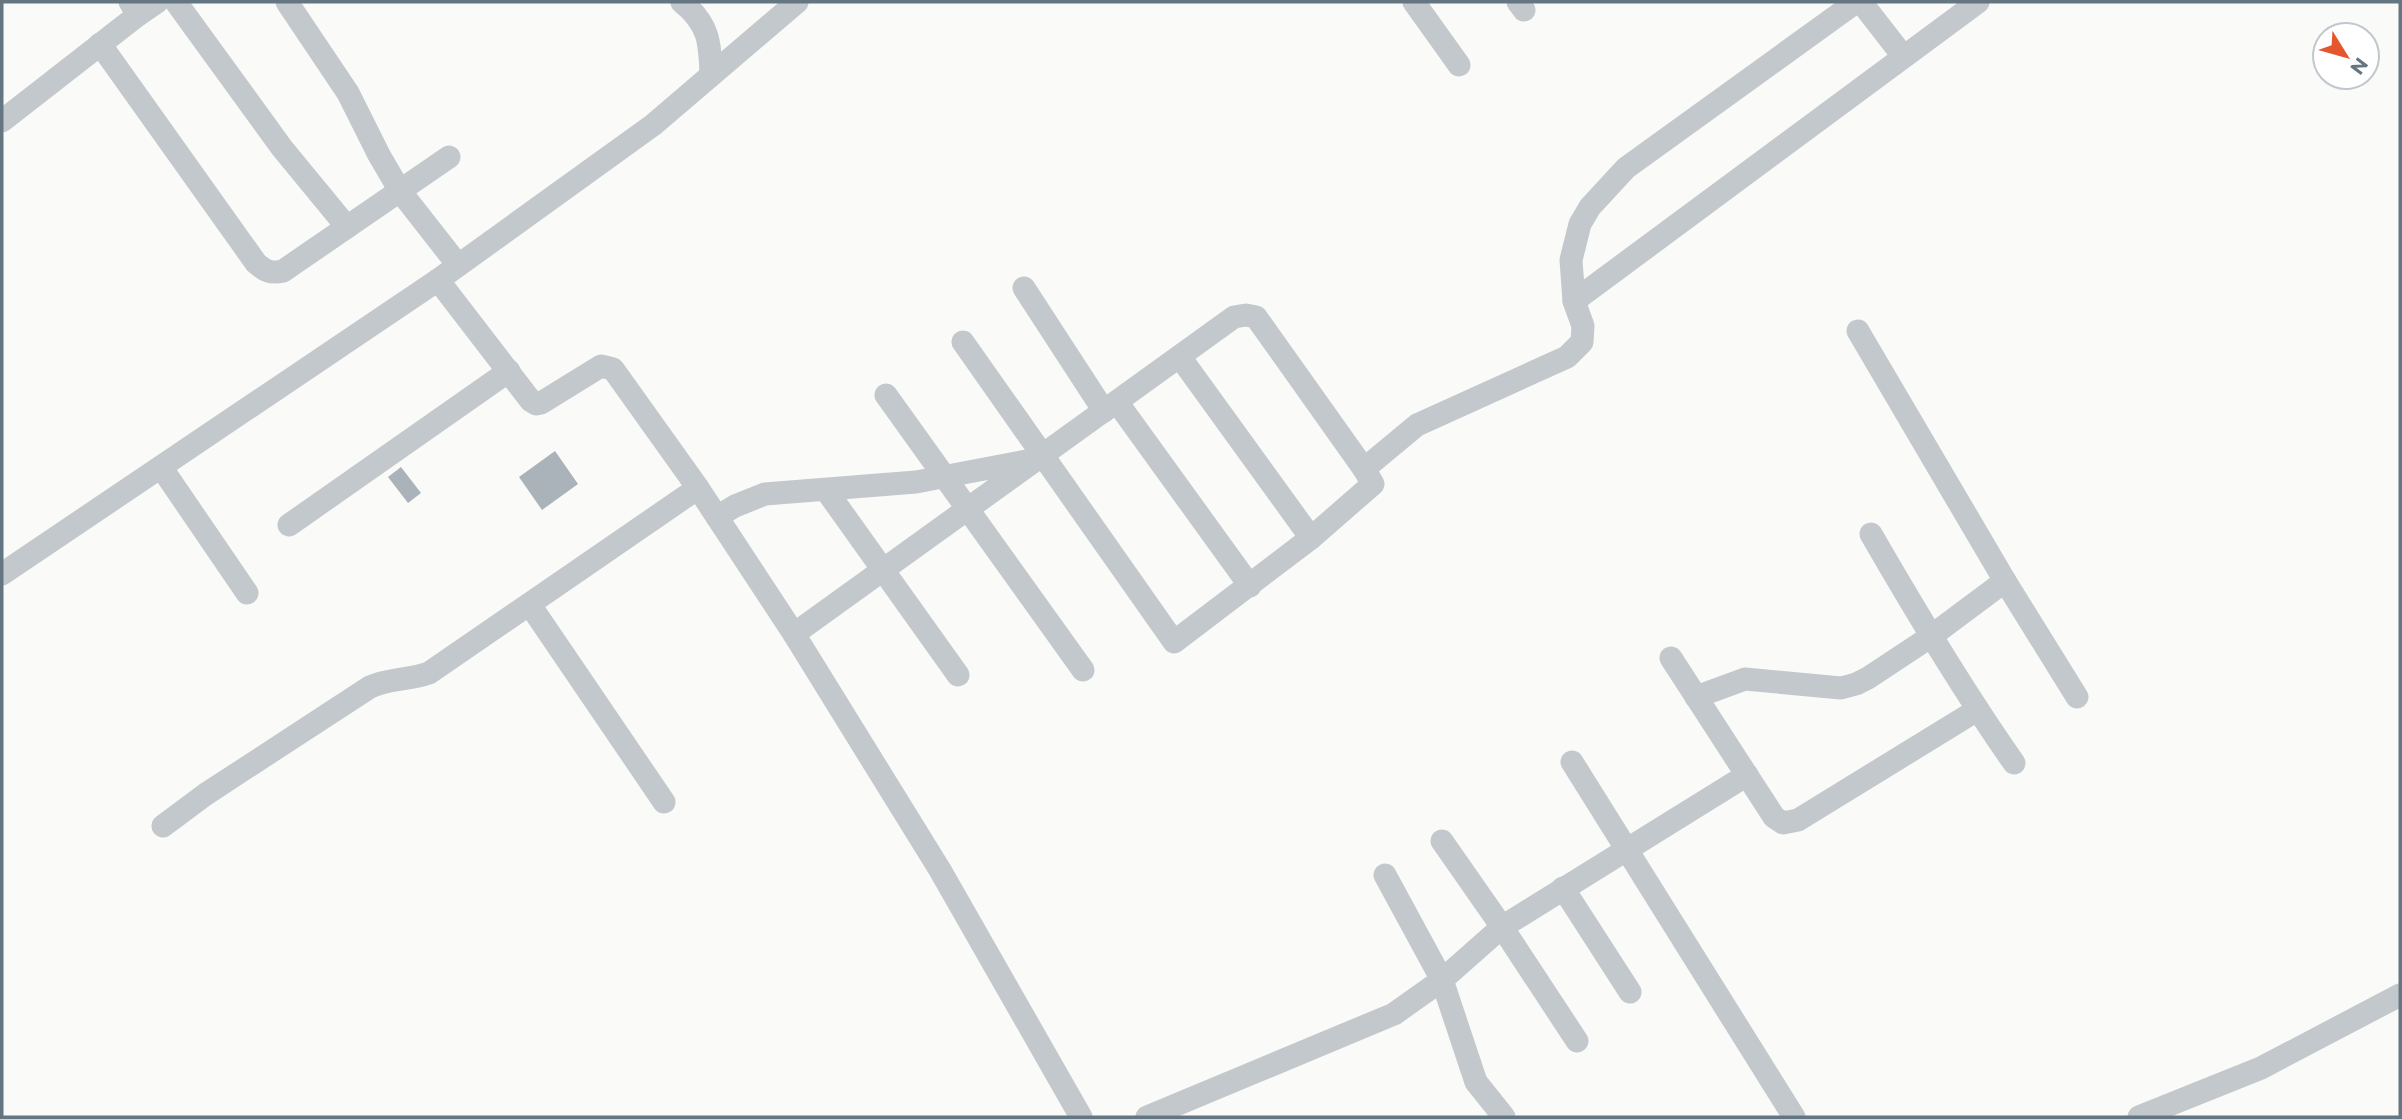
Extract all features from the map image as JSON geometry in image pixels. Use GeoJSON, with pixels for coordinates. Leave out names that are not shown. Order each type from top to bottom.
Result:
{"type":"FeatureCollection","features":[{"type":"Feature","properties":{"kind":"street"},"geometry":{"type":"LineString","coordinates":[[176,2],[282,148],[347,227]]}},
{"type":"Feature","properties":{"kind":"street"},"geometry":{"type":"LineString","coordinates":[[286,2],[348,93],[400,191],[458,265]]}},
{"type":"Feature","properties":{"kind":"street"},"geometry":{"type":"LineString","coordinates":[[682,2],[700,21],[710,41],[711,75]]}},
{"type":"Feature","properties":{"kind":"street"},"geometry":{"type":"LineString","coordinates":[[2,574],[438,280],[653,125],[797,2]]}},
{"type":"Feature","properties":{"kind":"street"},"geometry":{"type":"LineString","coordinates":[[1415,2],[1460,65]]}},
{"type":"Feature","properties":{"kind":"street"},"geometry":{"type":"LineString","coordinates":[[1364,469],[1417,425],[1575,351],[1582,342],[1583,326],[1574,301],[1571,260],[1580,224],[1590,207],[1626,168],[1859,2],[1903,56]]}},
{"type":"Feature","properties":{"kind":"street"},"geometry":{"type":"LineString","coordinates":[[1574,301],[1978,2]]}},
{"type":"Feature","properties":{"kind":"street"},"geometry":{"type":"LineString","coordinates":[[2,121],[100,44],[141,6]]}},
{"type":"Feature","properties":{"kind":"street"},"geometry":{"type":"LineString","coordinates":[[100,44],[256,263],[274,273],[283,271],[449,157]]}},
{"type":"Feature","properties":{"kind":"street"},"geometry":{"type":"LineString","coordinates":[[438,280],[536,404],[601,366],[608,366],[698,488],[794,634],[940,870],[1081,1117]]}},
{"type":"Feature","properties":{"kind":"street"},"geometry":{"type":"LineString","coordinates":[[1024,288],[1250,586]]}},
{"type":"Feature","properties":{"kind":"street"},"geometry":{"type":"LineString","coordinates":[[794,634],[1041,458],[1234,317],[1256,317],[1373,484],[1311,538],[1174,642],[1041,458],[963,342]]}},
{"type":"Feature","properties":{"kind":"street"},"geometry":{"type":"LineString","coordinates":[[1858,331],[2005,581],[2077,697]]}},
{"type":"Feature","properties":{"kind":"street"},"geometry":{"type":"LineString","coordinates":[[1180,357],[1311,538]]}},
{"type":"Feature","properties":{"kind":"street"},"geometry":{"type":"LineString","coordinates":[[289,525],[509,371]]}},
{"type":"Feature","properties":{"kind":"street"},"geometry":{"type":"LineString","coordinates":[[886,395],[1083,670]]}},
{"type":"Feature","properties":{"kind":"street"},"geometry":{"type":"LineString","coordinates":[[717,517],[735,506],[765,494],[916,482],[1041,458]]}},
{"type":"Feature","properties":{"kind":"street"},"geometry":{"type":"LineString","coordinates":[[161,467],[247,593]]}},
{"type":"Feature","properties":{"kind":"street"},"geometry":{"type":"LineString","coordinates":[[163,825],[370,687],[382,681],[419,677],[429,673],[698,488]]}},
{"type":"Feature","properties":{"kind":"street"},"geometry":{"type":"LineString","coordinates":[[826,490],[958,674]]}},
{"type":"Feature","properties":{"kind":"street"},"geometry":{"type":"LineString","coordinates":[[1871,534],[1930,637],[2014,762]]}},
{"type":"Feature","properties":{"kind":"street"},"geometry":{"type":"LineString","coordinates":[[1696,697],[1745,678],[1841,688],[1856,684],[1930,637],[2005,581]]}},
{"type":"Feature","properties":{"kind":"street"},"geometry":{"type":"LineString","coordinates":[[530,606],[664,802]]}},
{"type":"Feature","properties":{"kind":"street"},"geometry":{"type":"LineString","coordinates":[[1671,658],[1774,817],[1783,823],[1798,820],[1977,710]]}},
{"type":"Feature","properties":{"kind":"street"},"geometry":{"type":"LineString","coordinates":[[1572,762],[1794,1117]]}},
{"type":"Feature","properties":{"kind":"street"},"geometry":{"type":"LineString","coordinates":[[1147,1117],[1394,1014],[1442,979],[1502,927],[1747,775]]}},
{"type":"Feature","properties":{"kind":"street"},"geometry":{"type":"LineString","coordinates":[[1442,841],[1577,1041]]}},
{"type":"Feature","properties":{"kind":"street"},"geometry":{"type":"LineString","coordinates":[[1385,875],[1442,979],[1476,1082],[1504,1117]]}},
{"type":"Feature","properties":{"kind":"street"},"geometry":{"type":"LineString","coordinates":[[1563,888],[1629,992]]}},
{"type":"Feature","properties":{"kind":"street"},"geometry":{"type":"LineString","coordinates":[[2139,1117],[2261,1068],[2400,995]]}},
{"type":"Feature","properties":{"kind":"building"},"geometry":{"type":"Polygon","coordinates":[[[555,451],[578,484],[542,510],[519,477],[555,451]]]}},
{"type":"Feature","properties":{"kind":"building"},"geometry":{"type":"Polygon","coordinates":[[[401,467],[421,493],[408,503],[388,477],[401,467]]]}}]}
